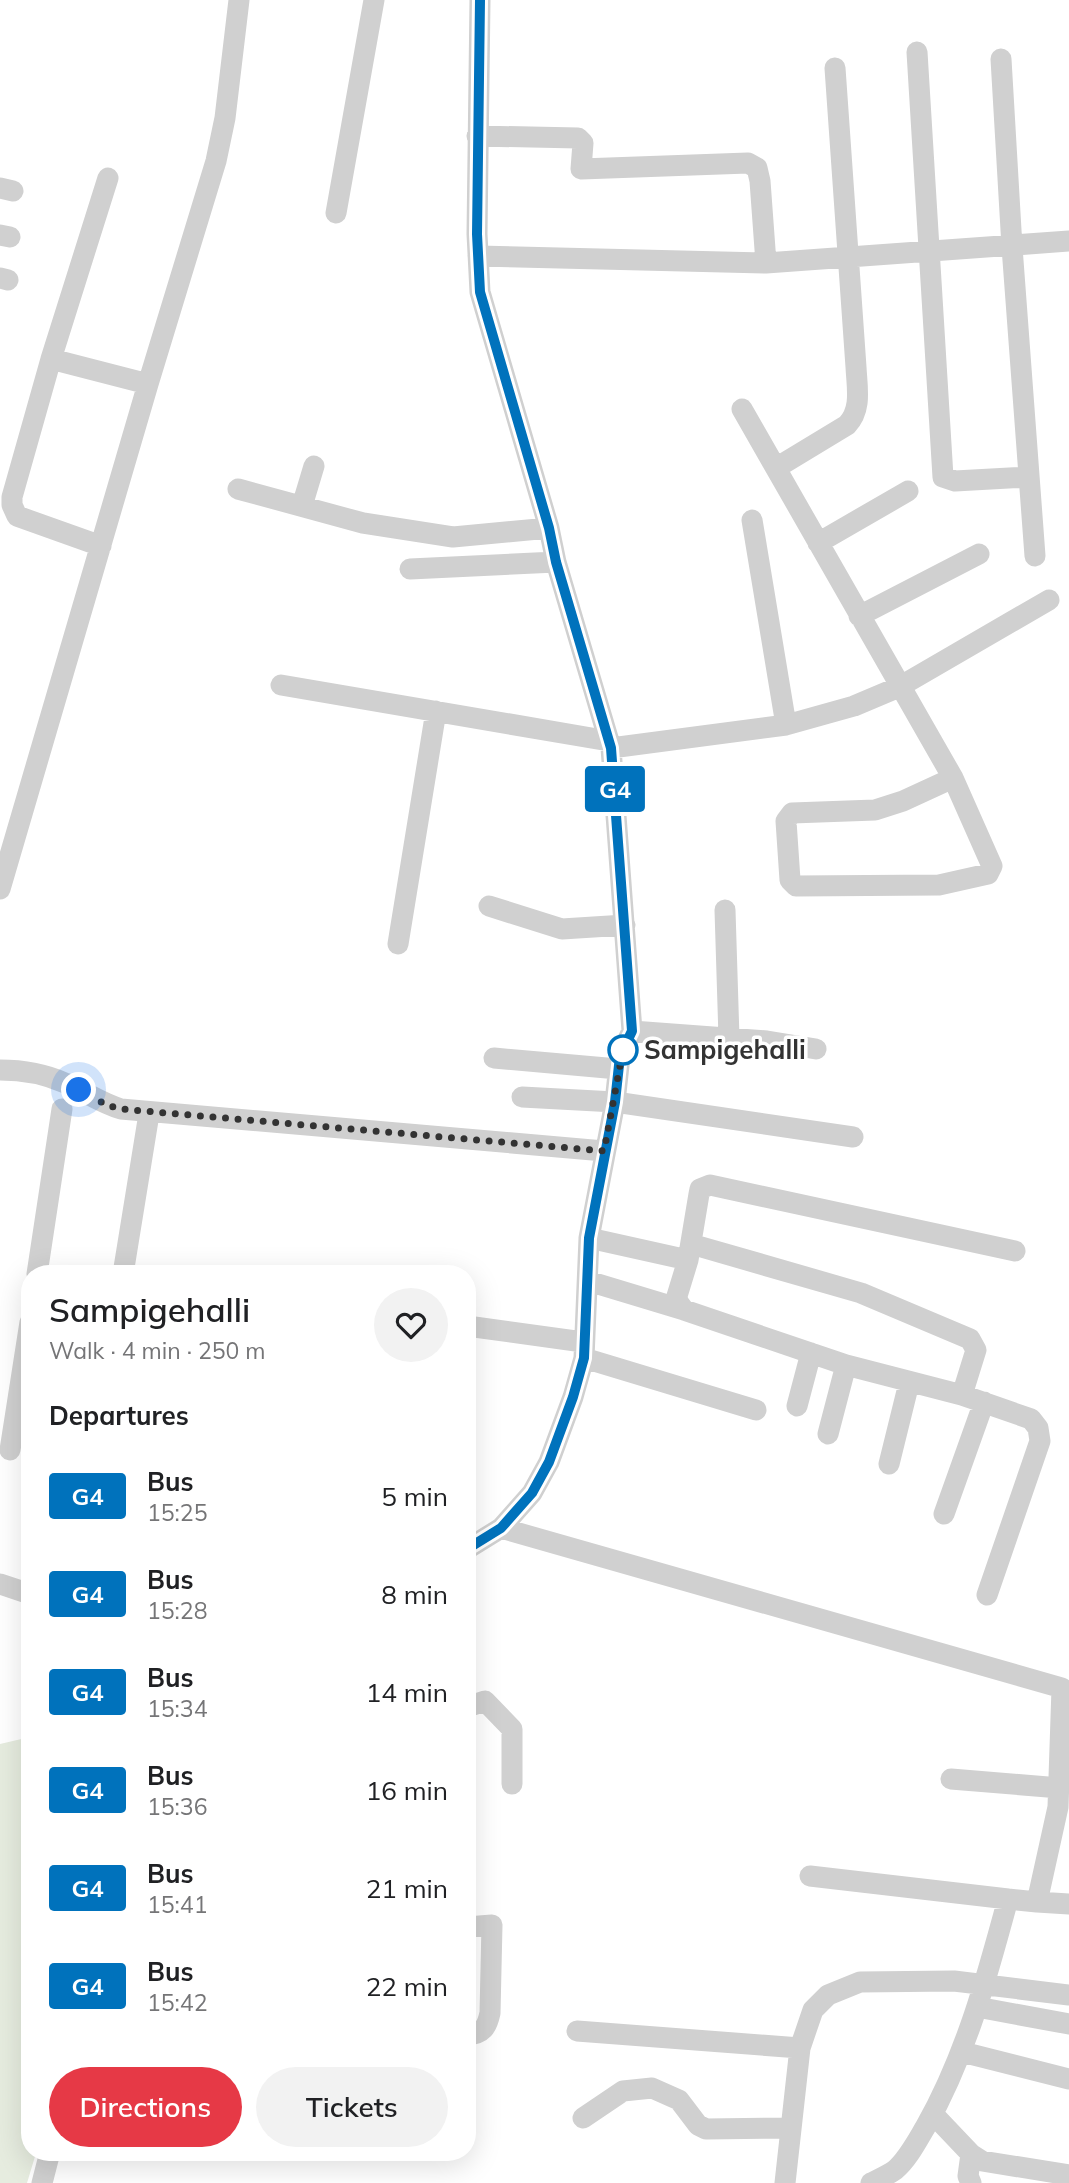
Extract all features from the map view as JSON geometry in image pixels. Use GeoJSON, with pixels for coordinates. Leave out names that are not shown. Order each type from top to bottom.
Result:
{"type":"FeatureCollection","features":[{"type":"Feature","properties":{"kind":"street"},"geometry":{"type":"LineString","coordinates":[[0,889],[216,161],[225,118],[239,0]]}},
{"type":"Feature","properties":{"kind":"street"},"geometry":{"type":"LineString","coordinates":[[336,213],[374,0]]}},
{"type":"Feature","properties":{"kind":"street"},"geometry":{"type":"LineString","coordinates":[[474,0],[480,0],[477,136],[480,292],[610,745],[632,1031],[620,1056],[615,1102],[589,1238],[583,1350],[567,1417],[549,1462],[532,1493],[501,1528],[476,1543]]}},
{"type":"Feature","properties":{"kind":"street"},"geometry":{"type":"LineString","coordinates":[[917,52],[943,477],[956,481],[1028,477]]}},
{"type":"Feature","properties":{"kind":"street"},"geometry":{"type":"LineString","coordinates":[[1000,59],[1035,556]]}},
{"type":"Feature","properties":{"kind":"street"},"geometry":{"type":"LineString","coordinates":[[776,468],[847,425],[855,417],[856,367],[835,68]]}},
{"type":"Feature","properties":{"kind":"street"},"geometry":{"type":"LineString","coordinates":[[477,136],[578,138],[583,143],[581,169],[748,163],[757,168],[760,181],[766,263]]}},
{"type":"Feature","properties":{"kind":"street"},"geometry":{"type":"LineString","coordinates":[[101,546],[17,516],[12,505],[16,477],[108,178]]}},
{"type":"Feature","properties":{"kind":"street"},"geometry":{"type":"LineString","coordinates":[[478,256],[766,263],[1069,241]]}},
{"type":"Feature","properties":{"kind":"street"},"geometry":{"type":"LineString","coordinates":[[51,359],[148,384]]}},
{"type":"Feature","properties":{"kind":"street"},"geometry":{"type":"LineString","coordinates":[[742,409],[953,778],[992,866],[988,874],[939,885],[796,886],[790,880],[786,821],[792,813],[875,810],[903,801],[953,778]]}},
{"type":"Feature","properties":{"kind":"street"},"geometry":{"type":"LineString","coordinates":[[302,506],[314,466]]}},
{"type":"Feature","properties":{"kind":"street"},"geometry":{"type":"LineString","coordinates":[[238,489],[363,523],[453,537],[549,528]]}},
{"type":"Feature","properties":{"kind":"street"},"geometry":{"type":"LineString","coordinates":[[818,543],[908,491]]}},
{"type":"Feature","properties":{"kind":"street"},"geometry":{"type":"LineString","coordinates":[[752,520],[786,725]]}},
{"type":"Feature","properties":{"kind":"street"},"geometry":{"type":"LineString","coordinates":[[859,616],[979,554]]}},
{"type":"Feature","properties":{"kind":"street"},"geometry":{"type":"LineString","coordinates":[[410,569],[556,562]]}},
{"type":"Feature","properties":{"kind":"street"},"geometry":{"type":"LineString","coordinates":[[281,685],[436,711],[610,745],[786,725],[854,706],[899,687],[1049,600]]}},
{"type":"Feature","properties":{"kind":"street"},"geometry":{"type":"LineString","coordinates":[[398,944],[436,711]]}},
{"type":"Feature","properties":{"kind":"street"},"geometry":{"type":"LineString","coordinates":[[489,906],[562,929],[625,925]]}},
{"type":"Feature","properties":{"kind":"street"},"geometry":{"type":"LineString","coordinates":[[725,910],[730,1038]]}},
{"type":"Feature","properties":{"kind":"street"},"geometry":{"type":"LineString","coordinates":[[632,1031],[767,1041],[816,1049]]}},
{"type":"Feature","properties":{"kind":"street"},"geometry":{"type":"LineString","coordinates":[[494,1058],[618,1069]]}},
{"type":"Feature","properties":{"kind":"street"},"geometry":{"type":"LineString","coordinates":[[0,1070],[26,1072],[65,1082],[107,1105],[121,1109],[604,1151]]}},
{"type":"Feature","properties":{"kind":"street"},"geometry":{"type":"LineString","coordinates":[[522,1097],[615,1102],[853,1137]]}},
{"type":"Feature","properties":{"kind":"street"},"geometry":{"type":"LineString","coordinates":[[38,1265],[62,1109]]}},
{"type":"Feature","properties":{"kind":"street"},"geometry":{"type":"LineString","coordinates":[[124,1265],[148,1120]]}},
{"type":"Feature","properties":{"kind":"street"},"geometry":{"type":"LineString","coordinates":[[684,1310],[677,1296],[689,1252],[700,1189],[710,1185],[1015,1251]]}},
{"type":"Feature","properties":{"kind":"street"},"geometry":{"type":"LineString","coordinates":[[589,1238],[689,1252],[861,1293],[970,1339],[975,1350],[962,1395]]}},
{"type":"Feature","properties":{"kind":"street"},"geometry":{"type":"LineString","coordinates":[[588,1281],[684,1310],[846,1365],[962,1395],[1031,1419],[1038,1428],[1040,1441],[986,1595]]}},
{"type":"Feature","properties":{"kind":"street"},"geometry":{"type":"LineString","coordinates":[[476,1328],[583,1350],[756,1410]]}},
{"type":"Feature","properties":{"kind":"street"},"geometry":{"type":"LineString","coordinates":[[797,1406],[811,1353]]}},
{"type":"Feature","properties":{"kind":"street"},"geometry":{"type":"LineString","coordinates":[[828,1434],[846,1365]]}},
{"type":"Feature","properties":{"kind":"street"},"geometry":{"type":"LineString","coordinates":[[888,1464],[909,1383]]}},
{"type":"Feature","properties":{"kind":"street"},"geometry":{"type":"LineString","coordinates":[[13,1451],[21,1390]]}},
{"type":"Feature","properties":{"kind":"street"},"geometry":{"type":"LineString","coordinates":[[944,1514],[984,1402]]}},
{"type":"Feature","properties":{"kind":"street"},"geometry":{"type":"LineString","coordinates":[[501,1528],[1066,1679],[1062,1801],[1037,1902]]}},
{"type":"Feature","properties":{"kind":"street"},"geometry":{"type":"LineString","coordinates":[[0,1584],[21,1591]]}},
{"type":"Feature","properties":{"kind":"street"},"geometry":{"type":"LineString","coordinates":[[476,1704],[485,1701],[512,1729],[512,1784]]}},
{"type":"Feature","properties":{"kind":"street"},"geometry":{"type":"LineString","coordinates":[[951,1779],[1062,1801]]}},
{"type":"Feature","properties":{"kind":"street"},"geometry":{"type":"LineString","coordinates":[[810,1876],[1069,1904]]}},
{"type":"Feature","properties":{"kind":"street"},"geometry":{"type":"LineString","coordinates":[[871,2183],[895,2170],[933,2114],[962,2052],[986,1983],[1008,1899]]}},
{"type":"Feature","properties":{"kind":"street"},"geometry":{"type":"LineString","coordinates":[[476,1927],[492,1926],[490,2013],[488,2025],[482,2032],[476,2033]]}},
{"type":"Feature","properties":{"kind":"street"},"geometry":{"type":"LineString","coordinates":[[785,2183],[800,2048],[813,2010],[828,1995],[860,1982],[954,1981],[1069,1995]]}},
{"type":"Feature","properties":{"kind":"street"},"geometry":{"type":"LineString","coordinates":[[977,2007],[1069,2024]]}},
{"type":"Feature","properties":{"kind":"street"},"geometry":{"type":"LineString","coordinates":[[577,2031],[800,2048]]}},
{"type":"Feature","properties":{"kind":"street"},"geometry":{"type":"LineString","coordinates":[[962,2052],[1069,2079]]}},
{"type":"Feature","properties":{"kind":"street"},"geometry":{"type":"LineString","coordinates":[[583,2118],[623,2091],[652,2088],[679,2100],[698,2124],[706,2129],[791,2129]]}},
{"type":"Feature","properties":{"kind":"street"},"geometry":{"type":"LineString","coordinates":[[933,2114],[971,2154],[982,2161],[1069,2175]]}},
{"type":"Feature","properties":{"kind":"street"},"geometry":{"type":"LineString","coordinates":[[971,2154],[968,2176],[971,2183]]}},
{"type":"Feature","properties":{"kind":"street"},"geometry":{"type":"LineString","coordinates":[[42,2183],[48,2161]]}},
{"type":"Feature","properties":{"kind":"shaded area"},"geometry":{"type":"Polygon","coordinates":[[[21,1739],[21,2161],[34,2161],[27,2183],[0,2183],[0,1744],[21,1739]]]}},
{"type":"Feature","properties":{"kind":"bus line","name":"G4"},"geometry":{"type":"LineString","coordinates":[[476,1543],[501,1528],[532,1493],[549,1462],[573,1397],[584,1358],[589,1238],[615,1102],[620,1056],[632,1031],[611,748],[480,292],[477,136],[480,0]]}},
{"type":"Feature","properties":{"kind":"place","name":"Sampigehalli"},"geometry":{"type":"Point","coordinates":[623,1050]}},
{"type":"Feature","properties":{"kind":"route"},"geometry":{"type":"LineString","coordinates":[[79,1090],[107,1105],[121,1109],[604,1151],[623,1050]]}}]}
